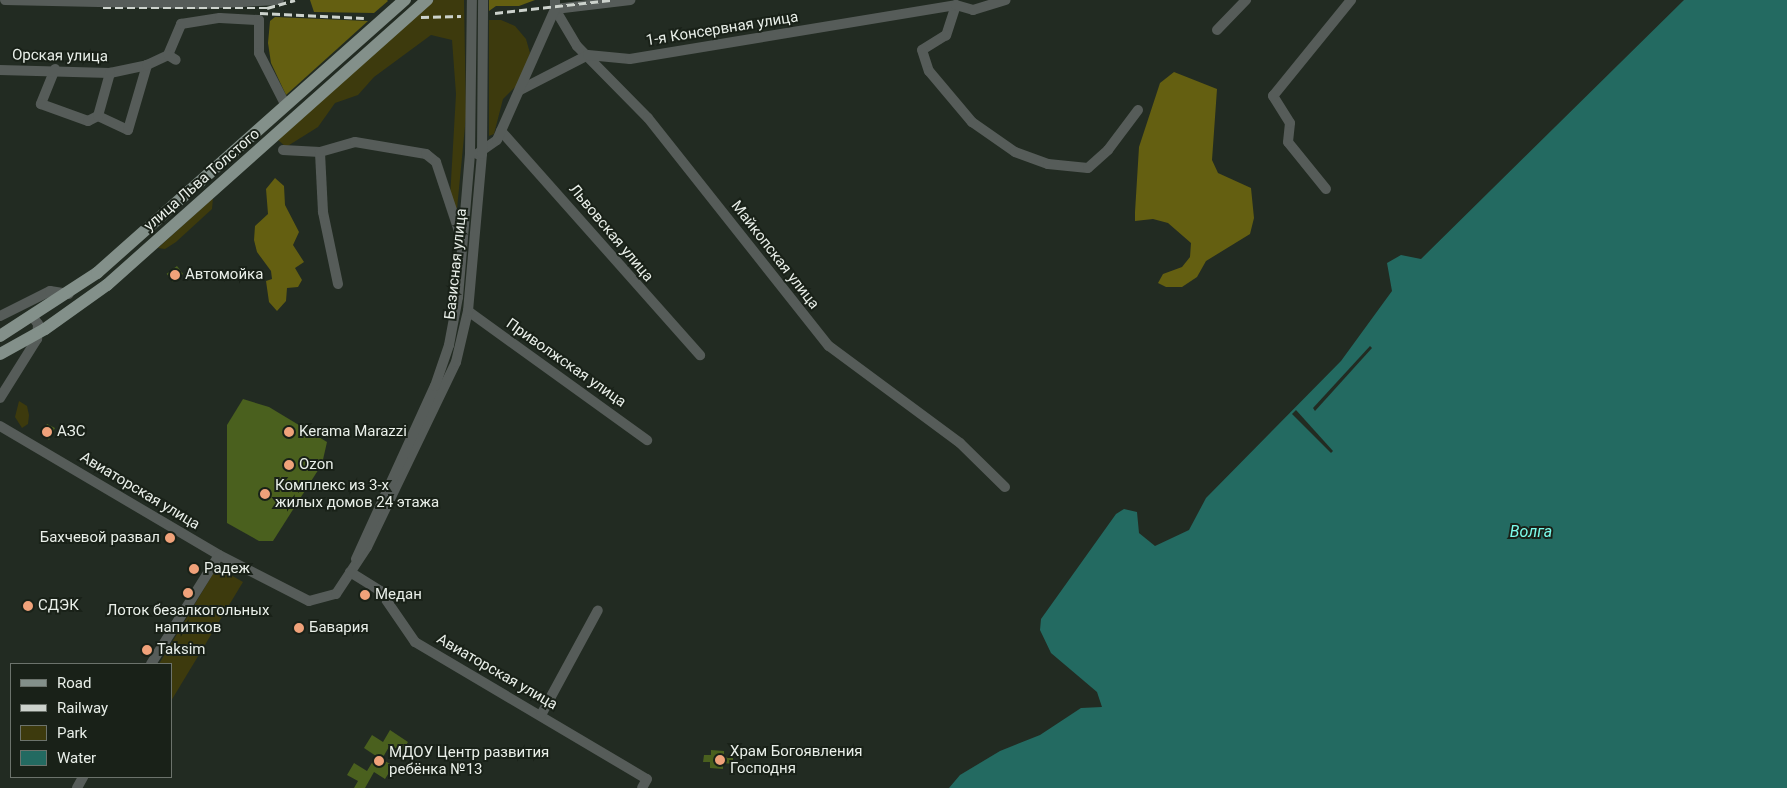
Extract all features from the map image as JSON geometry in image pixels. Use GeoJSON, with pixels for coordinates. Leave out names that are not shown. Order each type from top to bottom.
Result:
{"type":"FeatureCollection","features":[{"type":"Feature","properties":{"kind":"main road","name":"улица Льва Толстого"},"geometry":{"type":"LineString","coordinates":[[0,336],[69,294],[97,273],[405,0]]}},
{"type":"Feature","properties":{"kind":"main road","name":"улица Льва Толстого"},"geometry":{"type":"LineString","coordinates":[[0,354],[38,334],[108,286],[427,0]]}},
{"type":"Feature","properties":{"kind":"street"},"geometry":{"type":"LineString","coordinates":[[5,0],[194,4],[279,0]]}},
{"type":"Feature","properties":{"kind":"street"},"geometry":{"type":"LineString","coordinates":[[472,0],[479,34]]}},
{"type":"Feature","properties":{"kind":"street"},"geometry":{"type":"LineString","coordinates":[[479,34],[483,0]]}},
{"type":"Feature","properties":{"kind":"street"},"geometry":{"type":"LineString","coordinates":[[470,154],[482,154],[501,131],[555,4],[630,0]]}},
{"type":"Feature","properties":{"kind":"street","name":"1-я Консервная улица"},"geometry":{"type":"LineString","coordinates":[[588,55],[630,59],[956,5],[973,10],[1006,0]]}},
{"type":"Feature","properties":{"kind":"street"},"geometry":{"type":"LineString","coordinates":[[1217,30],[1246,0]]}},
{"type":"Feature","properties":{"kind":"street"},"geometry":{"type":"LineString","coordinates":[[1326,189],[1288,142],[1290,123],[1273,96],[1351,0]]}},
{"type":"Feature","properties":{"kind":"street","name":"Майкопская улица"},"geometry":{"type":"LineString","coordinates":[[555,4],[577,46],[588,55],[648,118],[829,346],[960,443],[1005,487]]}},
{"type":"Feature","properties":{"kind":"street"},"geometry":{"type":"LineString","coordinates":[[956,5],[946,35],[922,50],[929,71],[972,122],[1015,152],[1048,164],[1088,168],[1108,150],[1138,110]]}},
{"type":"Feature","properties":{"kind":"street","name":"Орская улица"},"geometry":{"type":"LineString","coordinates":[[0,70],[55,69],[110,73],[147,66],[172,58],[181,24],[220,18],[260,20],[259,53],[286,106]]}},
{"type":"Feature","properties":{"kind":"street","name":"Базисная улица"},"geometry":{"type":"LineString","coordinates":[[352,567],[360,544],[435,386],[446,353],[458,297],[479,34]]}},
{"type":"Feature","properties":{"kind":"street","name":"Базисная улица"},"geometry":{"type":"LineString","coordinates":[[321,600],[336,594],[352,567],[367,547],[443,393],[456,362],[468,311],[482,154],[479,34]]}},
{"type":"Feature","properties":{"kind":"street"},"geometry":{"type":"LineString","coordinates":[[520,90],[588,55]]}},
{"type":"Feature","properties":{"kind":"street"},"geometry":{"type":"LineString","coordinates":[[98,116],[128,130],[147,66]]}},
{"type":"Feature","properties":{"kind":"street"},"geometry":{"type":"LineString","coordinates":[[55,69],[41,104],[88,121],[98,116],[110,73]]}},
{"type":"Feature","properties":{"kind":"street","name":"Львовская улица"},"geometry":{"type":"LineString","coordinates":[[501,131],[700,355]]}},
{"type":"Feature","properties":{"kind":"street"},"geometry":{"type":"LineString","coordinates":[[284,150],[320,152],[355,142],[426,154],[436,162],[463,241]]}},
{"type":"Feature","properties":{"kind":"street"},"geometry":{"type":"LineString","coordinates":[[320,152],[323,212],[338,284]]}},
{"type":"Feature","properties":{"kind":"street"},"geometry":{"type":"LineString","coordinates":[[0,316],[50,291],[69,294]]}},
{"type":"Feature","properties":{"kind":"street","name":"Приволжская улица"},"geometry":{"type":"LineString","coordinates":[[468,311],[647,440]]}},
{"type":"Feature","properties":{"kind":"street"},"geometry":{"type":"LineString","coordinates":[[0,398],[38,334],[33,317]]}},
{"type":"Feature","properties":{"kind":"street","name":"Авиаторская улица"},"geometry":{"type":"LineString","coordinates":[[0,426],[219,555],[309,601],[321,600]]}},
{"type":"Feature","properties":{"kind":"street"},"geometry":{"type":"LineString","coordinates":[[151,663],[219,555]]}},
{"type":"Feature","properties":{"kind":"street","name":"Авиаторская улица"},"geometry":{"type":"LineString","coordinates":[[352,567],[380,591],[415,642],[541,715],[645,784]]}},
{"type":"Feature","properties":{"kind":"street"},"geometry":{"type":"LineString","coordinates":[[541,715],[598,610]]}},
{"type":"Feature","properties":{"kind":"green space"},"geometry":{"type":"Polygon","coordinates":[[[434,0],[464,0],[466,116],[457,209],[450,198],[456,94],[452,40],[431,35],[374,77],[358,95],[335,103],[318,127],[286,147],[277,139],[434,0]]]}},
{"type":"Feature","properties":{"kind":"green space"},"geometry":{"type":"Polygon","coordinates":[[[489,20],[501,20],[515,26],[526,39],[530,53],[520,82],[503,99],[494,134],[489,136],[489,20]]]}},
{"type":"Feature","properties":{"kind":"green space"},"geometry":{"type":"Polygon","coordinates":[[[213,198],[212,209],[176,242],[165,249],[158,248],[213,198]]]}},
{"type":"Feature","properties":{"kind":"green space"},"geometry":{"type":"Polygon","coordinates":[[[19,401],[27,406],[29,415],[28,424],[22,428],[15,417],[19,401]]]}},
{"type":"Feature","properties":{"kind":"green space"},"geometry":{"type":"Polygon","coordinates":[[[217,567],[243,582],[172,699],[172,663],[160,663],[217,567]]]}},
{"type":"Feature","properties":{"kind":"shaded area"},"geometry":{"type":"Polygon","coordinates":[[[310,0],[388,1],[374,13],[314,12],[310,0]]]}},
{"type":"Feature","properties":{"kind":"shaded area"},"geometry":{"type":"Polygon","coordinates":[[[489,0],[535,0],[519,6],[496,6],[489,11],[489,0]]]}},
{"type":"Feature","properties":{"kind":"shaded area"},"geometry":{"type":"Polygon","coordinates":[[[275,17],[368,21],[286,95],[271,63],[268,43],[270,21],[275,17]]]}},
{"type":"Feature","properties":{"kind":"shaded area"},"geometry":{"type":"Polygon","coordinates":[[[1174,72],[1217,89],[1212,160],[1218,173],[1251,188],[1254,218],[1250,234],[1206,261],[1197,277],[1182,287],[1166,287],[1158,283],[1163,274],[1182,267],[1190,257],[1191,243],[1168,223],[1153,219],[1135,221],[1135,212],[1139,147],[1160,83],[1174,72]]]}},
{"type":"Feature","properties":{"kind":"shaded area"},"geometry":{"type":"Polygon","coordinates":[[[275,178],[284,186],[285,205],[299,232],[293,245],[304,262],[295,268],[302,280],[298,287],[287,288],[286,301],[277,311],[269,302],[266,281],[272,279],[271,271],[257,252],[254,240],[255,226],[268,214],[266,189],[275,178]]]}},
{"type":"Feature","properties":{"kind":"water","name":"Волга"},"geometry":{"type":"Polygon","coordinates":[[[1684,0],[1787,0],[1787,788],[949,788],[960,775],[1000,751],[1040,735],[1081,708],[1102,707],[1097,692],[1051,653],[1040,630],[1041,619],[1116,514],[1124,509],[1137,512],[1139,533],[1155,546],[1189,530],[1206,498],[1341,361],[1392,291],[1387,263],[1401,255],[1421,259],[1684,0]]]}},
{"type":"Feature","properties":{"kind":"pier"},"geometry":{"type":"Polygon","coordinates":[[[1370,346],[1372,348],[1315,411],[1313,408],[1370,346]]]}},
{"type":"Feature","properties":{"kind":"pier"},"geometry":{"type":"Polygon","coordinates":[[[1296,410],[1333,451],[1331,453],[1292,414],[1296,410]]]}},
{"type":"Feature","properties":{"kind":"building","name":"Автомойка"},"geometry":{"type":"Polygon","coordinates":[[[177,266],[183,274],[173,282],[167,274],[177,266]]]}},
{"type":"Feature","properties":{"kind":"building","name":"Комплекс из 3-х жилых домов 24 этажа"},"geometry":{"type":"Polygon","coordinates":[[[243,399],[269,407],[327,442],[322,464],[273,541],[259,541],[227,523],[227,425],[243,399]]]}},
{"type":"Feature","properties":{"kind":"building","name":"АЗС"},"geometry":{"type":"Polygon","coordinates":[[[47,424],[55,428],[49,440],[41,436],[47,424]]]}},
{"type":"Feature","properties":{"kind":"building","name":"МДОУ Центр развития ребёнка №13"},"geometry":{"type":"Polygon","coordinates":[[[390,730],[408,742],[402,752],[390,745],[382,759],[393,766],[385,779],[374,772],[365,788],[354,788],[358,781],[347,775],[354,763],[367,771],[376,756],[364,748],[372,735],[383,742],[390,730]]]}},
{"type":"Feature","properties":{"kind":"building","name":"Храм Богоявления Господня"},"geometry":{"type":"Polygon","coordinates":[[[711,750],[724,751],[724,757],[733,758],[733,764],[723,763],[723,769],[710,768],[710,762],[703,762],[704,755],[711,755],[711,750]]]}},
{"type":"Feature","properties":{"kind":"railway"},"geometry":{"type":"LineString","coordinates":[[103,8],[267,8],[295,0]]}},
{"type":"Feature","properties":{"kind":"railway"},"geometry":{"type":"LineString","coordinates":[[495,13],[610,0]]}},
{"type":"Feature","properties":{"kind":"railway"},"geometry":{"type":"LineString","coordinates":[[260,13],[364,18]]}},
{"type":"Feature","properties":{"kind":"railway"},"geometry":{"type":"LineString","coordinates":[[421,17],[461,16]]}},
{"type":"Feature","properties":{"kind":"place","name":"Автомойка"},"geometry":{"type":"Point","coordinates":[175,275]}},
{"type":"Feature","properties":{"kind":"place","name":"АЗС"},"geometry":{"type":"Point","coordinates":[47,432]}},
{"type":"Feature","properties":{"kind":"place","name":"Kerama Marazzi"},"geometry":{"type":"Point","coordinates":[289,432]}},
{"type":"Feature","properties":{"kind":"place","name":"Ozon"},"geometry":{"type":"Point","coordinates":[289,465]}},
{"type":"Feature","properties":{"kind":"place","name":"Комплекс из 3-х жилых домов 24 этажа"},"geometry":{"type":"Point","coordinates":[265,494]}},
{"type":"Feature","properties":{"kind":"place","name":"Бахчевой развал"},"geometry":{"type":"Point","coordinates":[170,538]}},
{"type":"Feature","properties":{"kind":"place","name":"Радеж"},"geometry":{"type":"Point","coordinates":[194,569]}},
{"type":"Feature","properties":{"kind":"place","name":"Лоток безалкогольных напитков"},"geometry":{"type":"Point","coordinates":[188,593]}},
{"type":"Feature","properties":{"kind":"place","name":"Медан"},"geometry":{"type":"Point","coordinates":[365,595]}},
{"type":"Feature","properties":{"kind":"place","name":"СДЭК"},"geometry":{"type":"Point","coordinates":[28,606]}},
{"type":"Feature","properties":{"kind":"place","name":"Бавария"},"geometry":{"type":"Point","coordinates":[299,628]}},
{"type":"Feature","properties":{"kind":"place","name":"Taksim"},"geometry":{"type":"Point","coordinates":[147,650]}},
{"type":"Feature","properties":{"kind":"place","name":"Храм Богоявления Господня"},"geometry":{"type":"Point","coordinates":[720,760]}},
{"type":"Feature","properties":{"kind":"place","name":"МДОУ Центр развития ребёнка №13"},"geometry":{"type":"Point","coordinates":[379,761]}}]}
